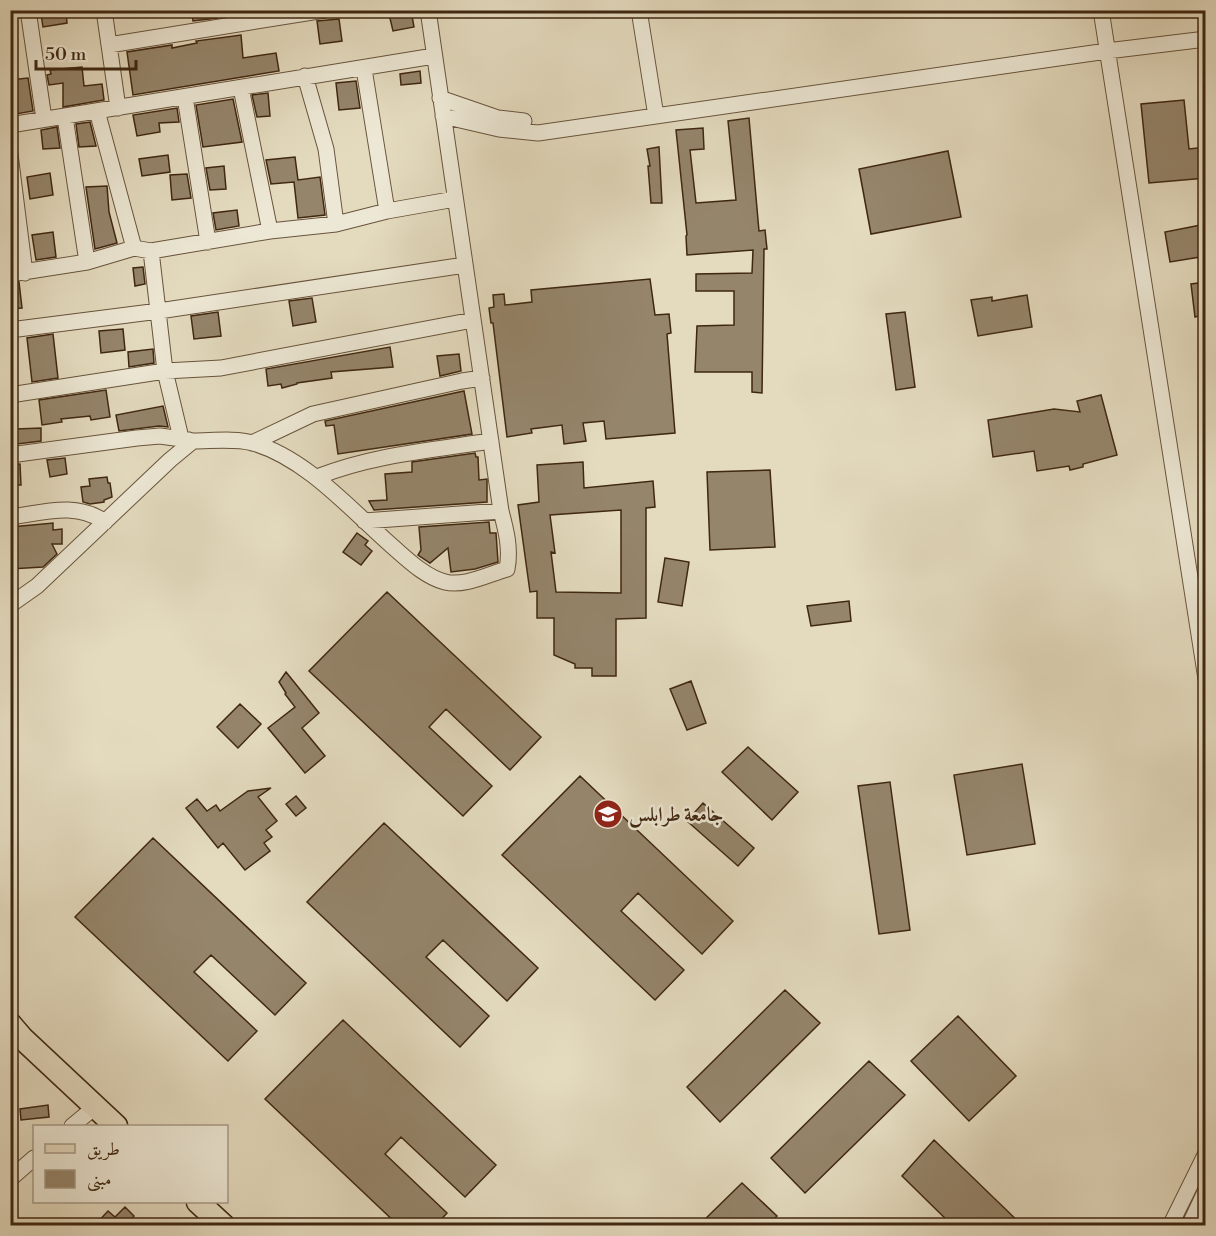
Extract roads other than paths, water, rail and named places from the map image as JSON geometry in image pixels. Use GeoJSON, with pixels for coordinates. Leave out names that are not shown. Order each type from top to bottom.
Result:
{"type":"FeatureCollection","features":[{"type":"Feature","properties":{"kind":"main road"},"geometry":{"type":"LineString","coordinates":[[10,1024],[115,1125]]}},
{"type":"Feature","properties":{"kind":"main road"},"geometry":{"type":"LineString","coordinates":[[199,1203],[225,1226]]}},
{"type":"Feature","properties":{"kind":"street"},"geometry":{"type":"LineString","coordinates":[[28,10],[44,119]]}},
{"type":"Feature","properties":{"kind":"street"},"geometry":{"type":"LineString","coordinates":[[104,10],[118,108]]}},
{"type":"Feature","properties":{"kind":"street"},"geometry":{"type":"LineString","coordinates":[[109,45],[325,10]]}},
{"type":"Feature","properties":{"kind":"street"},"geometry":{"type":"LineString","coordinates":[[10,455],[160,436],[187,440],[252,443],[284,456],[317,477],[418,568],[445,582],[473,580],[507,569],[509,548],[501,511],[428,10]]}},
{"type":"Feature","properties":{"kind":"street"},"geometry":{"type":"LineString","coordinates":[[639,10],[656,116]]}},
{"type":"Feature","properties":{"kind":"street"},"geometry":{"type":"LineString","coordinates":[[1101,10],[1206,679]]}},
{"type":"Feature","properties":{"kind":"street"},"geometry":{"type":"LineString","coordinates":[[443,116],[499,129],[538,133],[1107,51],[1206,39]]}},
{"type":"Feature","properties":{"kind":"street"},"geometry":{"type":"LineString","coordinates":[[10,125],[434,56]]}},
{"type":"Feature","properties":{"kind":"street"},"geometry":{"type":"LineString","coordinates":[[364,69],[387,211]]}},
{"type":"Feature","properties":{"kind":"street"},"geometry":{"type":"LineString","coordinates":[[305,76],[326,149],[336,224]]}},
{"type":"Feature","properties":{"kind":"street"},"geometry":{"type":"LineString","coordinates":[[242,88],[270,231]]}},
{"type":"Feature","properties":{"kind":"street"},"geometry":{"type":"LineString","coordinates":[[185,97],[208,242]]}},
{"type":"Feature","properties":{"kind":"street"},"geometry":{"type":"LineString","coordinates":[[440,98],[498,118],[578,127]]}},
{"type":"Feature","properties":{"kind":"street"},"geometry":{"type":"LineString","coordinates":[[97,111],[134,248]]}},
{"type":"Feature","properties":{"kind":"street"},"geometry":{"type":"LineString","coordinates":[[65,117],[87,262]]}},
{"type":"Feature","properties":{"kind":"street"},"geometry":{"type":"LineString","coordinates":[[10,154],[18,273],[87,262],[134,248],[151,251],[270,231],[336,224],[387,211],[455,199]]}},
{"type":"Feature","properties":{"kind":"street"},"geometry":{"type":"LineString","coordinates":[[151,251],[165,371],[187,440]]}},
{"type":"Feature","properties":{"kind":"street"},"geometry":{"type":"LineString","coordinates":[[10,330],[159,311],[465,265]]}},
{"type":"Feature","properties":{"kind":"street"},"geometry":{"type":"LineString","coordinates":[[10,395],[165,371],[221,368],[473,320]]}},
{"type":"Feature","properties":{"kind":"street"},"geometry":{"type":"LineString","coordinates":[[252,443],[313,414],[440,385],[482,378]]}},
{"type":"Feature","properties":{"kind":"street"},"geometry":{"type":"LineString","coordinates":[[10,605],[37,585],[105,522],[170,460],[187,440]]}},
{"type":"Feature","properties":{"kind":"street"},"geometry":{"type":"LineString","coordinates":[[317,477],[344,466],[372,460],[491,441]]}},
{"type":"Feature","properties":{"kind":"street"},"geometry":{"type":"LineString","coordinates":[[10,517],[70,509],[95,515],[105,522]]}},
{"type":"Feature","properties":{"kind":"street"},"geometry":{"type":"LineString","coordinates":[[364,521],[501,511]]}},
{"type":"Feature","properties":{"kind":"street"},"geometry":{"type":"LineString","coordinates":[[73,1125],[95,1107]]}},
{"type":"Feature","properties":{"kind":"street"},"geometry":{"type":"LineString","coordinates":[[1170,1226],[1186,1188],[1206,1153]]}},
{"type":"Feature","properties":{"kind":"street"},"geometry":{"type":"LineString","coordinates":[[10,1179],[33,1159]]}},
{"type":"Feature","properties":{"kind":"street"},"geometry":{"type":"LineString","coordinates":[[1189,1226],[1206,1190]]}},
{"type":"Feature","properties":{"kind":"place","name":"جامعة طرابلس"},"geometry":{"type":"Point","coordinates":[608,814]}}]}
